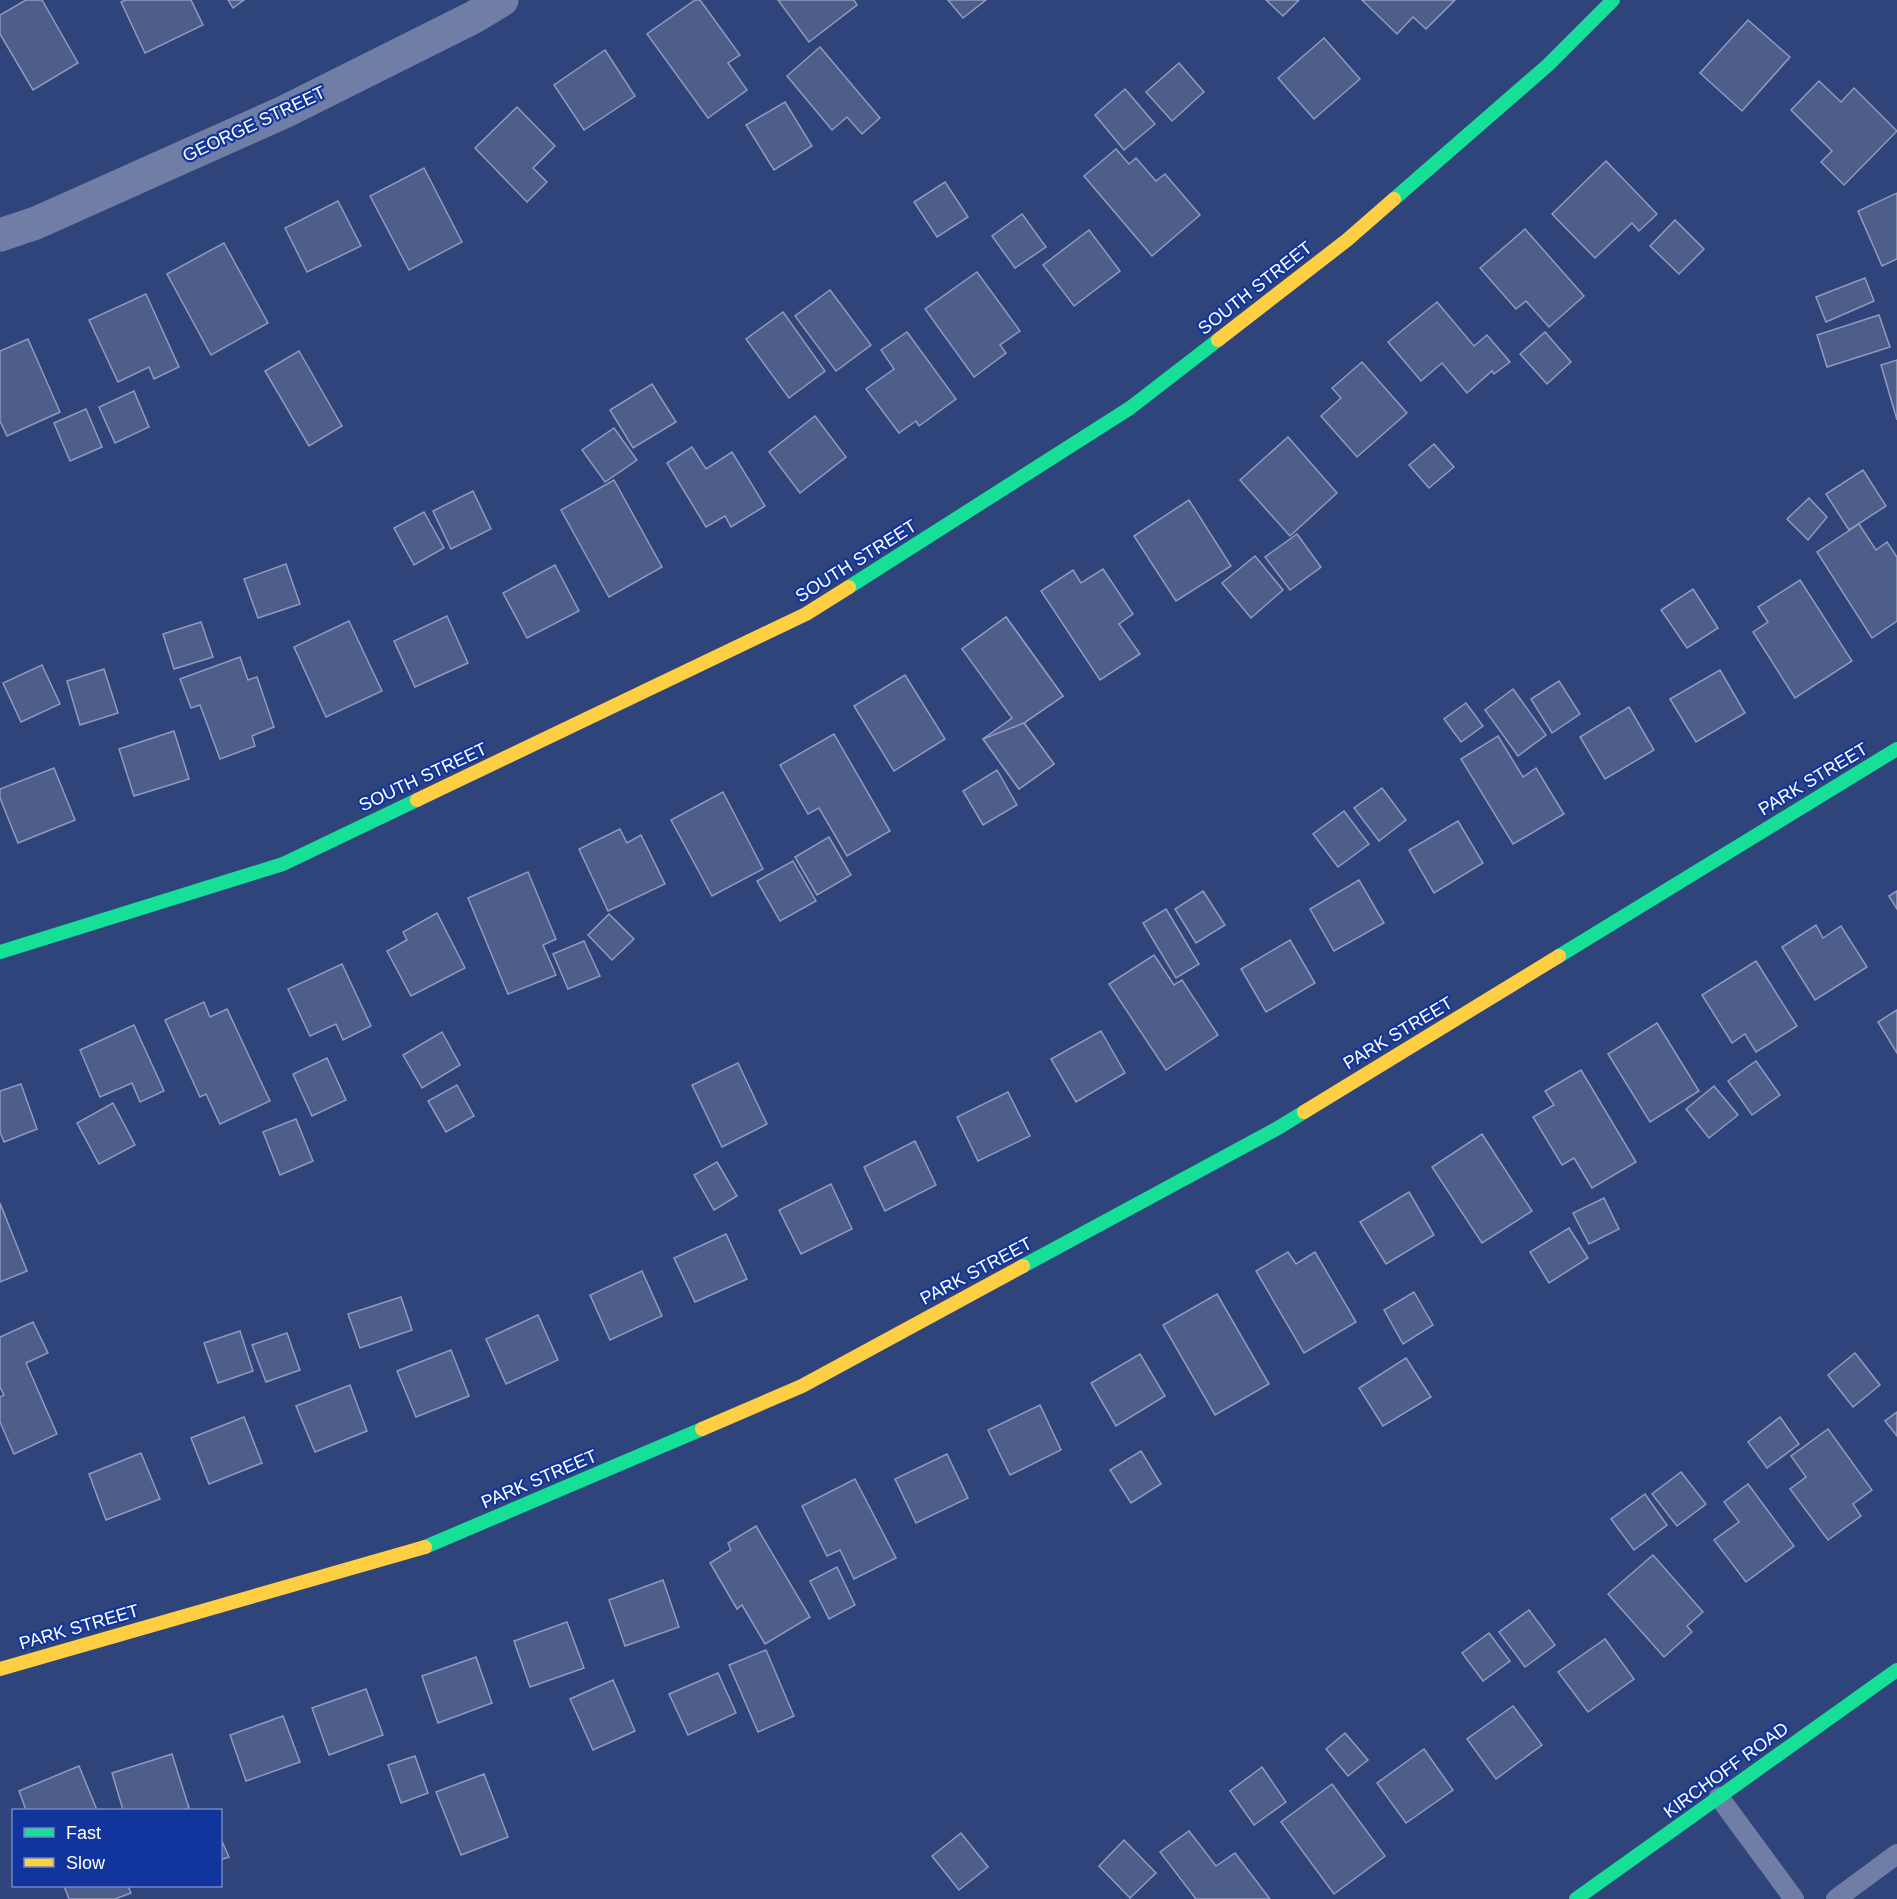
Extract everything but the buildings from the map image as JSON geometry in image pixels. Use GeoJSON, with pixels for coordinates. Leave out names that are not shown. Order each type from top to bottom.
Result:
{"type":"FeatureCollection","features":[{"type":"Feature","properties":{"kind":"street","name":"GEORGE STREET"},"geometry":{"type":"LineString","coordinates":[[0,235],[36,223],[284,112],[474,17],[502,0]]}},
{"type":"Feature","properties":{"kind":"street","name":"SOUTH STREET"},"geometry":{"type":"LineString","coordinates":[[0,952],[283,864],[806,614],[1130,408],[1356,232],[1548,65],[1613,0]]}},
{"type":"Feature","properties":{"kind":"street","name":"PARK STREET"},"geometry":{"type":"LineString","coordinates":[[0,1669],[418,1550],[802,1386],[1278,1128],[1897,749]]}},
{"type":"Feature","properties":{"kind":"street","name":"KIRCHOFF ROAD"},"geometry":{"type":"LineString","coordinates":[[1576,1899],[1897,1670]]}},
{"type":"Feature","properties":{"kind":"lane"},"geometry":{"type":"LineString","coordinates":[[1719,1797],[1794,1899]]}},
{"type":"Feature","properties":{"kind":"lane"},"geometry":{"type":"LineString","coordinates":[[1836,1899],[1897,1854]]}},
{"type":"Feature","properties":{"kind":"traffic: fast"},"geometry":{"type":"LineString","coordinates":[[1394,199],[1548,65],[1613,0]]}},
{"type":"Feature","properties":{"kind":"traffic: fast"},"geometry":{"type":"LineString","coordinates":[[849,587],[1130,408],[1218,340]]}},
{"type":"Feature","properties":{"kind":"traffic: fast"},"geometry":{"type":"LineString","coordinates":[[1559,956],[1897,749]]}},
{"type":"Feature","properties":{"kind":"traffic: fast"},"geometry":{"type":"LineString","coordinates":[[0,952],[283,864],[417,800]]}},
{"type":"Feature","properties":{"kind":"traffic: fast"},"geometry":{"type":"LineString","coordinates":[[1023,1266],[1304,1112]]}},
{"type":"Feature","properties":{"kind":"traffic: fast"},"geometry":{"type":"LineString","coordinates":[[425,1547],[702,1429]]}},
{"type":"Feature","properties":{"kind":"traffic: fast"},"geometry":{"type":"LineString","coordinates":[[1576,1899],[1897,1670]]}},
{"type":"Feature","properties":{"kind":"traffic: slow"},"geometry":{"type":"LineString","coordinates":[[1218,340],[1347,240],[1394,199]]}},
{"type":"Feature","properties":{"kind":"traffic: slow"},"geometry":{"type":"LineString","coordinates":[[417,800],[806,614],[849,587]]}},
{"type":"Feature","properties":{"kind":"traffic: slow"},"geometry":{"type":"LineString","coordinates":[[1304,1112],[1559,956]]}},
{"type":"Feature","properties":{"kind":"traffic: slow"},"geometry":{"type":"LineString","coordinates":[[702,1429],[802,1386],[1023,1266]]}},
{"type":"Feature","properties":{"kind":"traffic: slow"},"geometry":{"type":"LineString","coordinates":[[0,1669],[425,1547]]}}]}
